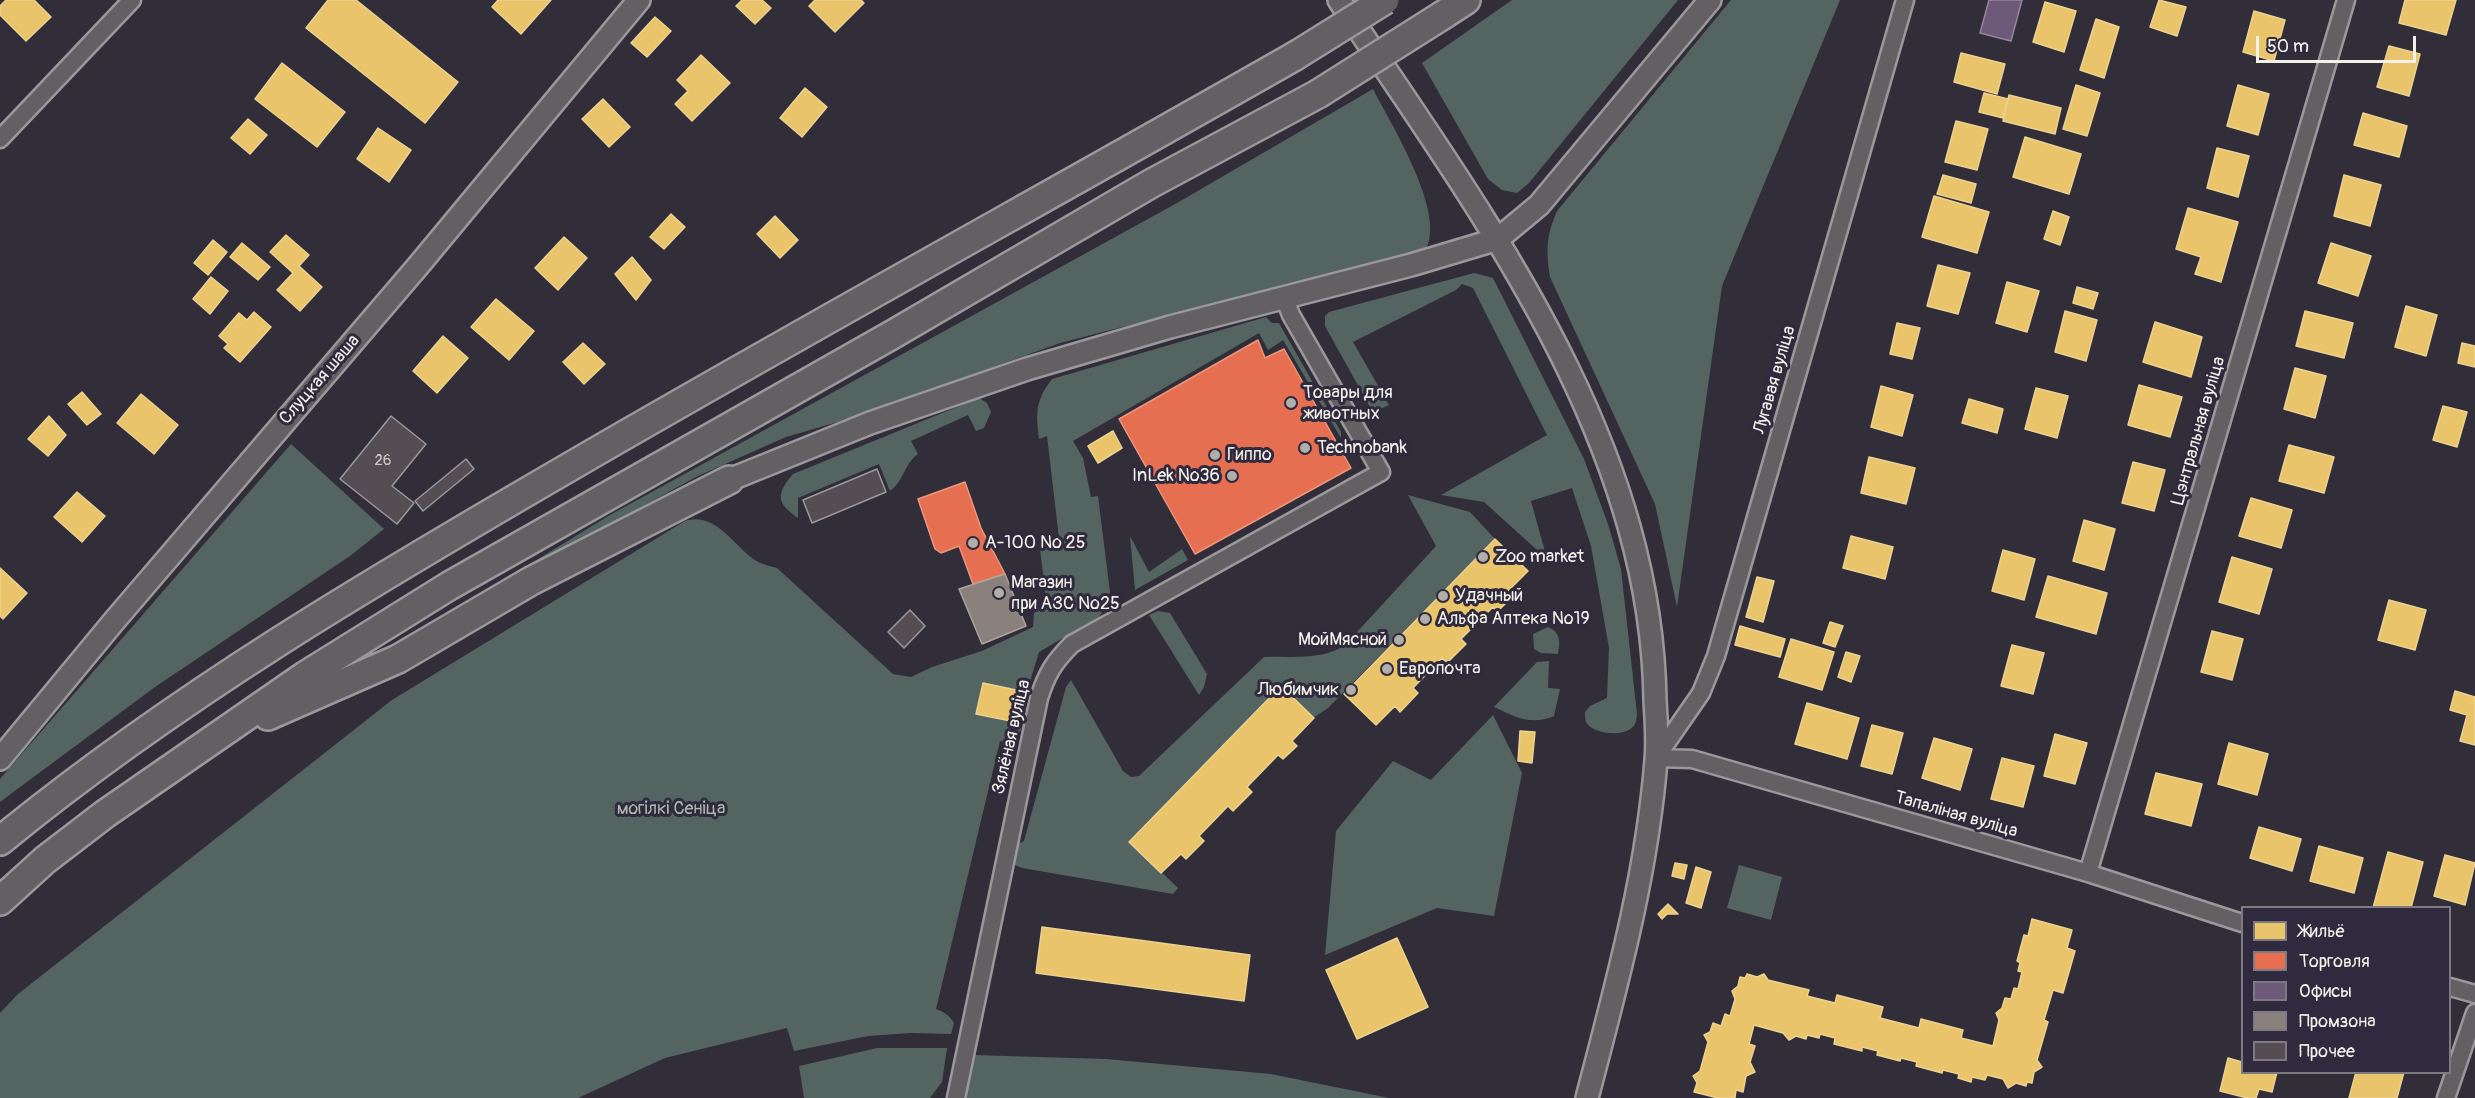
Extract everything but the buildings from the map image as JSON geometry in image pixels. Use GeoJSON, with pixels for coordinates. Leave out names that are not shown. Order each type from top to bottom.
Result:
{"type":"FeatureCollection","features":[{"type":"Feature","properties":{"kind":"highway"},"geometry":{"type":"LineString","coordinates":[[0,842],[94,767],[228,673],[387,573],[647,422],[1295,56],[1385,0]]}},
{"type":"Feature","properties":{"kind":"highway"},"geometry":{"type":"LineString","coordinates":[[0,901],[45,861],[105,814],[204,744],[306,675],[449,586],[890,336],[1152,183],[1318,94],[1466,0]]}},
{"type":"Feature","properties":{"kind":"highway"},"geometry":{"type":"LineString","coordinates":[[204,744],[399,659],[531,581],[729,480]]}},
{"type":"Feature","properties":{"kind":"street"},"geometry":{"type":"LineString","coordinates":[[0,139],[132,0]]}},
{"type":"Feature","properties":{"kind":"street","name":"Слуцкая шаша"},"geometry":{"type":"LineString","coordinates":[[0,759],[115,620],[418,266],[639,0]]}},
{"type":"Feature","properties":{"kind":"street"},"geometry":{"type":"LineString","coordinates":[[1339,0],[1498,239],[1571,377],[1600,440],[1629,522],[1642,572],[1655,679],[1656,758],[1645,849],[1629,933],[1587,1098]]}},
{"type":"Feature","properties":{"kind":"street"},"geometry":{"type":"LineString","coordinates":[[729,480],[870,423],[1027,369],[1284,297],[1411,265],[1498,239],[1539,205],[1710,0]]}},
{"type":"Feature","properties":{"kind":"street","name":"Лугавая вуліца"},"geometry":{"type":"LineString","coordinates":[[1656,758],[1701,693],[1716,656],[1905,0]]}},
{"type":"Feature","properties":{"kind":"street","name":"Цэнтральная вуліца"},"geometry":{"type":"LineString","coordinates":[[2088,873],[2346,0]]}},
{"type":"Feature","properties":{"kind":"street","name":"Зялёная вуліца"},"geometry":{"type":"LineString","coordinates":[[956,1098],[1039,698],[1046,676],[1072,644],[1381,472],[1291,315],[1284,297]]}},
{"type":"Feature","properties":{"kind":"street","name":"Тапаліная вуліца"},"geometry":{"type":"LineString","coordinates":[[1656,758],[1692,759],[2088,873],[2241,923]]}},
{"type":"Feature","properties":{"kind":"street"},"geometry":{"type":"LineString","coordinates":[[2451,987],[2475,994]]}},
{"type":"Feature","properties":{"kind":"street"},"geometry":{"type":"LineString","coordinates":[[2446,1098],[2475,1013]]}},
{"type":"Feature","properties":{"kind":"green space"},"geometry":{"type":"Polygon","coordinates":[[[1512,0],[1678,0],[1529,183],[1517,193],[1502,190],[1488,179],[1422,63],[1512,0]]]}},
{"type":"Feature","properties":{"kind":"green space"},"geometry":{"type":"Polygon","coordinates":[[[1731,0],[1840,0],[1722,286],[1677,607],[1655,504],[1550,277],[1548,243],[1557,211],[1731,0]]]}},
{"type":"Feature","properties":{"kind":"green space"},"geometry":{"type":"Polygon","coordinates":[[[1373,89],[1403,145],[1423,191],[1429,213],[1430,233],[1426,249],[1060,343],[848,419],[786,437],[698,476],[476,597],[610,515],[1177,203],[1373,89]]]}},
{"type":"Feature","properties":{"kind":"green space"},"geometry":{"type":"Polygon","coordinates":[[[1474,273],[1493,278],[1584,459],[1608,524],[1621,569],[1637,714],[1635,724],[1625,731],[1603,732],[1596,730],[1586,722],[1585,712],[1590,706],[1607,698],[1609,648],[1591,546],[1572,488],[1531,501],[1547,559],[1484,502],[1441,495],[1547,435],[1473,288],[1462,284],[1456,290],[1353,342],[1389,405],[1378,410],[1371,409],[1325,326],[1325,316],[1329,312],[1474,273]]]}},
{"type":"Feature","properties":{"kind":"green space","name":"могілкі Сеніца"},"geometry":{"type":"Polygon","coordinates":[[[1266,317],[1272,323],[1279,323],[1341,432],[1341,438],[1283,340],[1268,350],[1259,333],[1073,441],[1083,458],[1091,497],[1098,496],[1110,592],[1107,605],[1099,617],[1039,652],[1027,691],[982,684],[976,714],[1022,725],[1017,744],[1000,741],[936,1009],[946,1014],[954,1023],[951,1034],[911,1033],[868,1036],[794,1051],[787,1028],[665,1058],[578,1098],[0,1098],[0,1013],[18,994],[392,700],[685,521],[696,519],[715,525],[755,560],[777,568],[893,674],[911,677],[932,667],[982,651],[1033,627],[1034,613],[1046,598],[1039,541],[1059,538],[1047,436],[1039,439],[1037,422],[1042,394],[1052,379],[1266,317]]]}},
{"type":"Feature","properties":{"kind":"green space"},"geometry":{"type":"Polygon","coordinates":[[[979,398],[987,403],[991,412],[984,428],[976,431],[968,415],[911,441],[918,454],[890,491],[879,464],[798,498],[798,518],[782,503],[781,493],[793,474],[979,398]]]}},
{"type":"Feature","properties":{"kind":"green space"},"geometry":{"type":"Polygon","coordinates":[[[291,444],[384,529],[350,556],[155,687],[0,802],[0,779],[291,444]]]}},
{"type":"Feature","properties":{"kind":"green space"},"geometry":{"type":"Polygon","coordinates":[[[1408,495],[1470,512],[1495,539],[1328,708],[1130,842],[1178,888],[1173,894],[1015,865],[1012,856],[1014,846],[1024,841],[1066,687],[1071,680],[1123,771],[1131,777],[1139,776],[1264,657],[1319,655],[1339,649],[1347,643],[1436,546],[1408,495]]]}},
{"type":"Feature","properties":{"kind":"green space"},"geometry":{"type":"Polygon","coordinates":[[[1130,536],[1149,572],[1182,549],[1188,560],[1135,590],[1130,536]]]}},
{"type":"Feature","properties":{"kind":"green space"},"geometry":{"type":"Polygon","coordinates":[[[1158,611],[1170,613],[1207,674],[1204,687],[1199,695],[1149,615],[1158,611]]]}},
{"type":"Feature","properties":{"kind":"green space"},"geometry":{"type":"Polygon","coordinates":[[[1548,627],[1559,638],[1558,654],[1541,653],[1534,649],[1533,634],[1548,627]]]}},
{"type":"Feature","properties":{"kind":"green space"},"geometry":{"type":"Polygon","coordinates":[[[1549,661],[1548,688],[1560,689],[1554,716],[1538,720],[1523,719],[1494,707],[1537,662],[1549,661]]]}},
{"type":"Feature","properties":{"kind":"green space"},"geometry":{"type":"Polygon","coordinates":[[[1493,715],[1522,773],[1494,916],[1437,908],[1325,955],[1336,831],[1393,761],[1431,780],[1493,715]]]}},
{"type":"Feature","properties":{"kind":"green space"},"geometry":{"type":"Polygon","coordinates":[[[1739,865],[1782,877],[1771,920],[1727,908],[1739,865]]]}},
{"type":"Feature","properties":{"kind":"green space"},"geometry":{"type":"Polygon","coordinates":[[[877,1048],[947,1048],[942,1082],[930,1098],[804,1098],[799,1066],[877,1048]]]}},
{"type":"Feature","properties":{"kind":"green space"},"geometry":{"type":"Polygon","coordinates":[[[973,1055],[1106,1059],[1271,1074],[1389,1098],[966,1098],[973,1055]]]}},
{"type":"Feature","properties":{"kind":"place","name":"Товары для животных"},"geometry":{"type":"Point","coordinates":[1291,403]}},
{"type":"Feature","properties":{"kind":"place","name":"Technobank"},"geometry":{"type":"Point","coordinates":[1305,448]}},
{"type":"Feature","properties":{"kind":"place","name":"Гиппо"},"geometry":{"type":"Point","coordinates":[1215,455]}},
{"type":"Feature","properties":{"kind":"place","name":"InLek №36"},"geometry":{"type":"Point","coordinates":[1232,476]}},
{"type":"Feature","properties":{"kind":"place","name":"А-100 № 25"},"geometry":{"type":"Point","coordinates":[973,543]}},
{"type":"Feature","properties":{"kind":"place","name":"Zoo market"},"geometry":{"type":"Point","coordinates":[1483,557]}},
{"type":"Feature","properties":{"kind":"place","name":"Магазин при АЗС №25"},"geometry":{"type":"Point","coordinates":[999,593]}},
{"type":"Feature","properties":{"kind":"place","name":"Удачный"},"geometry":{"type":"Point","coordinates":[1443,596]}},
{"type":"Feature","properties":{"kind":"place","name":"Альфа Аптека №19"},"geometry":{"type":"Point","coordinates":[1425,619]}},
{"type":"Feature","properties":{"kind":"place","name":"МойМясной"},"geometry":{"type":"Point","coordinates":[1399,640]}},
{"type":"Feature","properties":{"kind":"place","name":"Европочта"},"geometry":{"type":"Point","coordinates":[1387,669]}},
{"type":"Feature","properties":{"kind":"place","name":"Любимчик"},"geometry":{"type":"Point","coordinates":[1351,690]}}]}
